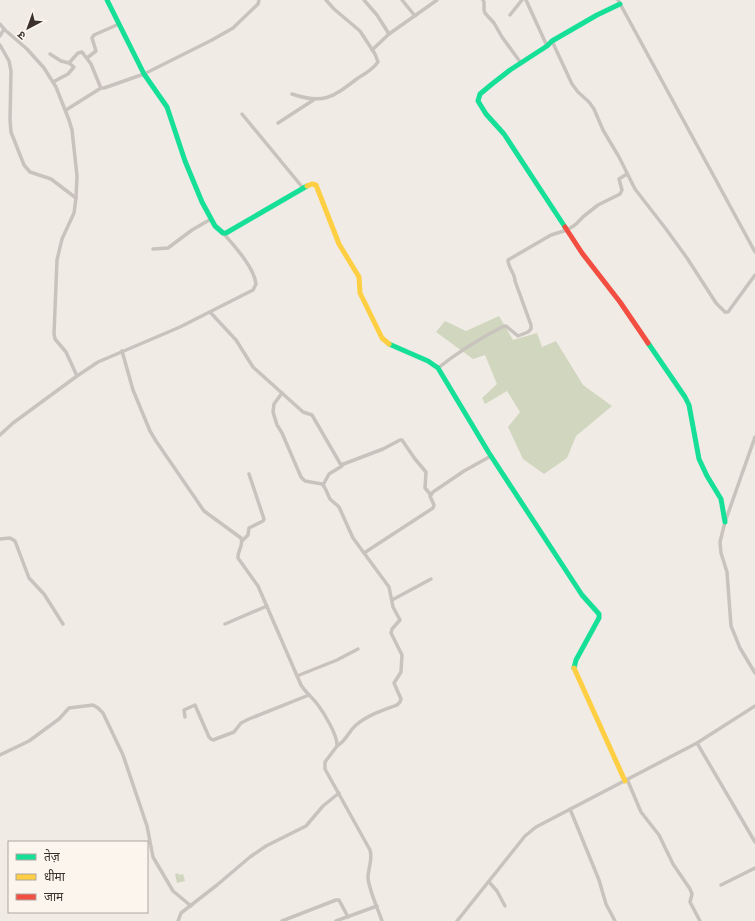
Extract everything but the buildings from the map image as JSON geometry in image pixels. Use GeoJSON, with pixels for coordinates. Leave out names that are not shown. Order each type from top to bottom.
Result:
{"type":"FeatureCollection","features":[{"type":"Feature","properties":{"kind":"street"},"geometry":{"type":"LineString","coordinates":[[0,434],[12,423],[98,362],[180,327],[245,295],[255,288],[256,284],[243,257],[224,234],[218,230],[202,202],[185,160],[167,107],[144,74],[107,0]]}},
{"type":"Feature","properties":{"kind":"street"},"geometry":{"type":"LineString","coordinates":[[66,110],[101,88],[144,74],[212,40],[232,28],[258,4],[259,0]]}},
{"type":"Feature","properties":{"kind":"street"},"geometry":{"type":"LineString","coordinates":[[292,94],[306,99],[324,99],[336,95],[375,66],[378,62],[360,30],[334,9],[326,0]]}},
{"type":"Feature","properties":{"kind":"street"},"geometry":{"type":"LineString","coordinates":[[364,0],[377,15],[389,34]]}},
{"type":"Feature","properties":{"kind":"street"},"geometry":{"type":"LineString","coordinates":[[402,0],[415,16]]}},
{"type":"Feature","properties":{"kind":"street"},"geometry":{"type":"LineString","coordinates":[[372,50],[389,34],[437,0]]}},
{"type":"Feature","properties":{"kind":"street"},"geometry":{"type":"LineString","coordinates":[[483,0],[485,13],[494,23],[502,37],[521,63]]}},
{"type":"Feature","properties":{"kind":"street"},"geometry":{"type":"LineString","coordinates":[[510,15],[522,0]]}},
{"type":"Feature","properties":{"kind":"street"},"geometry":{"type":"LineString","coordinates":[[526,0],[547,46]]}},
{"type":"Feature","properties":{"kind":"street"},"geometry":{"type":"LineString","coordinates":[[724,522],[721,499],[699,459],[688,403],[620,302],[582,253],[504,134],[486,114],[478,101],[480,94],[510,70],[547,46],[552,41],[619,2],[755,252]]}},
{"type":"Feature","properties":{"kind":"street"},"geometry":{"type":"LineString","coordinates":[[0,24],[27,49],[44,68],[53,82],[66,110],[72,130],[77,176],[76,198],[74,213],[62,238],[57,260],[54,334],[55,339],[66,352],[77,376]]}},
{"type":"Feature","properties":{"kind":"street"},"geometry":{"type":"LineString","coordinates":[[87,58],[97,48],[92,38],[94,34],[119,24]]}},
{"type":"Feature","properties":{"kind":"street"},"geometry":{"type":"LineString","coordinates":[[0,36],[4,29]]}},
{"type":"Feature","properties":{"kind":"street"},"geometry":{"type":"LineString","coordinates":[[552,41],[572,84],[594,109],[603,130],[619,156],[634,189],[678,246],[716,303],[725,312],[730,311],[755,274]]}},
{"type":"Feature","properties":{"kind":"street"},"geometry":{"type":"LineString","coordinates":[[0,45],[9,61],[11,71],[11,132],[24,165],[30,172],[51,179],[76,198]]}},
{"type":"Feature","properties":{"kind":"street"},"geometry":{"type":"LineString","coordinates":[[69,63],[82,52],[87,58],[101,88]]}},
{"type":"Feature","properties":{"kind":"street"},"geometry":{"type":"LineString","coordinates":[[50,54],[61,61],[74,66],[68,74],[53,82]]}},
{"type":"Feature","properties":{"kind":"street"},"geometry":{"type":"LineString","coordinates":[[278,123],[315,99]]}},
{"type":"Feature","properties":{"kind":"street"},"geometry":{"type":"LineString","coordinates":[[242,114],[303,188]]}},
{"type":"Feature","properties":{"kind":"street"},"geometry":{"type":"LineString","coordinates":[[438,368],[475,341],[502,327],[506,326],[518,336],[528,332],[531,329],[515,277],[507,261],[511,257],[551,235],[567,230],[598,205],[620,194],[622,190],[619,180],[627,174]]}},
{"type":"Feature","properties":{"kind":"street"},"geometry":{"type":"LineString","coordinates":[[224,234],[303,188],[312,184],[317,186],[339,244],[359,277],[360,293],[384,340],[391,345],[428,361],[438,368],[491,456],[582,595],[599,614],[599,618],[576,660],[574,667],[641,812],[659,835],[673,864],[690,889],[692,894],[690,902],[700,921]]}},
{"type":"Feature","properties":{"kind":"street"},"geometry":{"type":"LineString","coordinates":[[153,249],[168,248],[192,230],[211,219]]}},
{"type":"Feature","properties":{"kind":"street"},"geometry":{"type":"LineString","coordinates":[[210,312],[236,340],[253,366],[303,412],[312,415],[339,464],[342,466]]}},
{"type":"Feature","properties":{"kind":"street"},"geometry":{"type":"LineString","coordinates":[[122,351],[133,390],[150,432],[204,511],[210,517],[224,524],[238,535],[242,541]]}},
{"type":"Feature","properties":{"kind":"street"},"geometry":{"type":"LineString","coordinates":[[282,393],[273,407],[277,426],[282,432],[301,477],[305,481],[318,482],[324,486],[330,499],[339,507],[353,538],[387,583],[391,591],[393,607],[400,620],[391,632],[402,653],[401,672],[394,683],[401,699],[400,702],[397,705],[373,714],[361,721],[351,730],[344,741],[328,756],[325,765],[328,776],[339,793],[372,855],[369,871],[369,884],[382,921]]}},
{"type":"Feature","properties":{"kind":"street"},"geometry":{"type":"LineString","coordinates":[[755,437],[724,522],[720,546],[727,572],[732,626],[740,648],[755,673]]}},
{"type":"Feature","properties":{"kind":"street"},"geometry":{"type":"LineString","coordinates":[[324,486],[323,485],[329,474],[342,466],[383,449],[400,440],[402,440],[426,472],[425,488],[430,495],[434,505],[433,508],[364,553]]}},
{"type":"Feature","properties":{"kind":"street"},"geometry":{"type":"LineString","coordinates":[[430,495],[464,471],[491,456]]}},
{"type":"Feature","properties":{"kind":"street"},"geometry":{"type":"LineString","coordinates":[[249,474],[264,519],[262,522],[250,528],[248,535],[242,541],[237,555],[255,582],[267,606],[303,689],[319,705],[336,737],[337,746]]}},
{"type":"Feature","properties":{"kind":"street"},"geometry":{"type":"LineString","coordinates":[[0,539],[10,538],[15,541],[30,578],[44,594],[63,624]]}},
{"type":"Feature","properties":{"kind":"street"},"geometry":{"type":"LineString","coordinates":[[392,600],[431,580]]}},
{"type":"Feature","properties":{"kind":"street"},"geometry":{"type":"LineString","coordinates":[[225,624],[267,606]]}},
{"type":"Feature","properties":{"kind":"street"},"geometry":{"type":"LineString","coordinates":[[297,676],[337,660],[358,649]]}},
{"type":"Feature","properties":{"kind":"street"},"geometry":{"type":"LineString","coordinates":[[185,717],[184,710],[195,705],[209,737],[214,740],[234,732],[237,730],[240,723],[309,695]]}},
{"type":"Feature","properties":{"kind":"street"},"geometry":{"type":"LineString","coordinates":[[0,755],[29,741],[61,718],[69,708],[91,705],[98,708],[105,717],[123,755],[148,829],[151,850],[156,863],[173,891],[191,906]]}},
{"type":"Feature","properties":{"kind":"street"},"geometry":{"type":"LineString","coordinates":[[457,921],[530,832],[570,809],[697,743],[755,706]]}},
{"type":"Feature","properties":{"kind":"street"},"geometry":{"type":"LineString","coordinates":[[697,743],[755,842]]}},
{"type":"Feature","properties":{"kind":"street"},"geometry":{"type":"LineString","coordinates":[[178,921],[181,913],[259,850],[306,826],[324,806],[339,793]]}},
{"type":"Feature","properties":{"kind":"street"},"geometry":{"type":"LineString","coordinates":[[570,809],[599,880],[606,904],[615,921]]}},
{"type":"Feature","properties":{"kind":"street"},"geometry":{"type":"LineString","coordinates":[[721,885],[755,868]]}},
{"type":"Feature","properties":{"kind":"street"},"geometry":{"type":"LineString","coordinates":[[489,882],[497,891],[505,906]]}},
{"type":"Feature","properties":{"kind":"street"},"geometry":{"type":"LineString","coordinates":[[282,921],[336,900],[339,900],[348,916]]}},
{"type":"Feature","properties":{"kind":"street"},"geometry":{"type":"LineString","coordinates":[[336,921],[377,906]]}},
{"type":"Feature","properties":{"kind":"green space"},"geometry":{"type":"Polygon","coordinates":[[[499,316],[513,340],[537,333],[542,347],[556,341],[583,385],[612,406],[576,436],[567,458],[544,474],[523,459],[508,427],[520,412],[507,391],[485,404],[482,398],[497,384],[485,355],[473,359],[436,332],[445,321],[466,331],[499,316]]]}},
{"type":"Feature","properties":{"kind":"green space"},"geometry":{"type":"Polygon","coordinates":[[[178,873],[179,875],[183,874],[185,881],[177,883],[175,874],[178,873]]]}},
{"type":"Feature","properties":{"kind":"traffic: fast"},"geometry":{"type":"LineString","coordinates":[[107,0],[144,74],[167,107],[185,161],[202,202],[215,226],[223,233],[226,233],[307,186]]}},
{"type":"Feature","properties":{"kind":"traffic: fast"},"geometry":{"type":"LineString","coordinates":[[565,227],[504,134],[486,114],[478,101],[480,94],[492,84],[552,41],[597,15],[620,4]]}},
{"type":"Feature","properties":{"kind":"traffic: fast"},"geometry":{"type":"LineString","coordinates":[[648,343],[689,405],[699,459],[721,499],[725,522]]}},
{"type":"Feature","properties":{"kind":"traffic: fast"},"geometry":{"type":"LineString","coordinates":[[389,344],[428,361],[438,368],[489,453],[582,595],[599,614],[599,618],[576,660],[574,668]]}},
{"type":"Feature","properties":{"kind":"traffic: slow"},"geometry":{"type":"LineString","coordinates":[[307,186],[312,184],[316,185],[339,244],[359,277],[360,293],[382,338],[389,344]]}},
{"type":"Feature","properties":{"kind":"traffic: slow"},"geometry":{"type":"LineString","coordinates":[[574,668],[625,781]]}},
{"type":"Feature","properties":{"kind":"traffic: jam"},"geometry":{"type":"LineString","coordinates":[[565,227],[582,253],[620,302],[648,343]]}}]}
